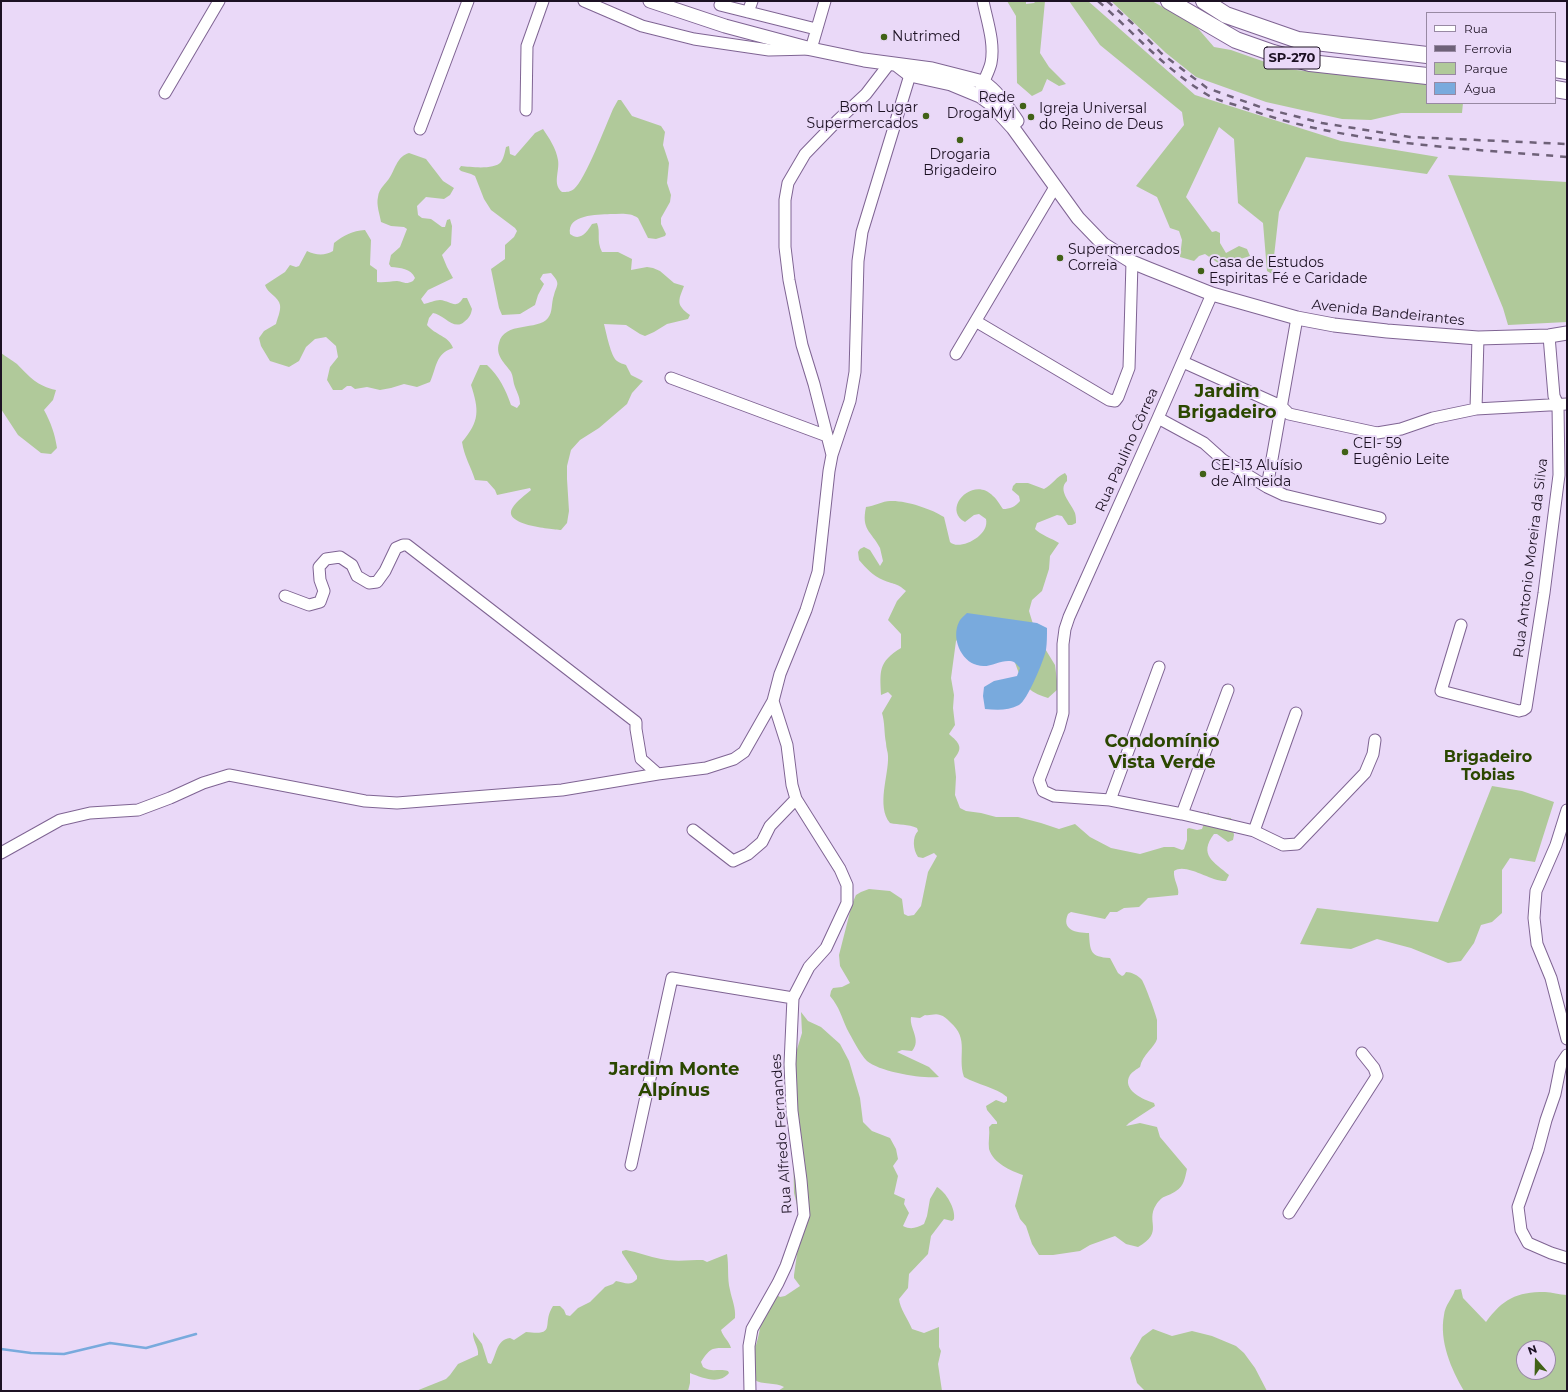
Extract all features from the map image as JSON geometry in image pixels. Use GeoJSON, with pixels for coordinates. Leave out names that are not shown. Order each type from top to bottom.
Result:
{"type":"FeatureCollection","features":[{"type":"Feature","properties":{"kind":"highway","name":"SP-270"},"geometry":{"type":"LineString","coordinates":[[1169,1],[1236,40],[1273,53],[1310,63],[1426,76]]}},
{"type":"Feature","properties":{"kind":"highway","name":"SP-270"},"geometry":{"type":"LineString","coordinates":[[1204,1],[1226,15],[1298,40],[1426,55]]}},
{"type":"Feature","properties":{"kind":"highway"},"geometry":{"type":"LineString","coordinates":[[1556,69],[1567,70]]}},
{"type":"Feature","properties":{"kind":"highway"},"geometry":{"type":"LineString","coordinates":[[1556,90],[1567,91]]}},
{"type":"Feature","properties":{"kind":"main road","name":"Avenida Bandeirantes"},"geometry":{"type":"LineString","coordinates":[[650,1],[725,26],[810,49],[893,64],[932,69],[983,82],[990,87],[1004,102],[1029,138],[1055,187]]}},
{"type":"Feature","properties":{"kind":"main road","name":"Avenida Bandeirantes"},"geometry":{"type":"LineString","coordinates":[[659,1],[676,10]]}},
{"type":"Feature","properties":{"kind":"main road","name":"Avenida Bandeirantes"},"geometry":{"type":"LineString","coordinates":[[893,64],[910,74],[951,84],[980,96],[991,104],[1013,128],[1078,218],[1103,244],[1132,262],[1212,294],[1297,318],[1334,325],[1478,338],[1567,334]]}},
{"type":"Feature","properties":{"kind":"street"},"geometry":{"type":"LineString","coordinates":[[165,93],[219,1]]}},
{"type":"Feature","properties":{"kind":"street"},"geometry":{"type":"LineString","coordinates":[[420,129],[468,1]]}},
{"type":"Feature","properties":{"kind":"street"},"geometry":{"type":"LineString","coordinates":[[526,110],[527,46],[543,1]]}},
{"type":"Feature","properties":{"kind":"street","name":"Avenida Bandeirantes"},"geometry":{"type":"LineString","coordinates":[[584,1],[642,26],[694,39],[769,50],[810,49]]}},
{"type":"Feature","properties":{"kind":"street"},"geometry":{"type":"LineString","coordinates":[[748,12],[752,1]]}},
{"type":"Feature","properties":{"kind":"street"},"geometry":{"type":"LineString","coordinates":[[810,49],[825,1]]}},
{"type":"Feature","properties":{"kind":"street"},"geometry":{"type":"LineString","coordinates":[[980,96],[983,82],[990,65],[992,53],[988,22],[983,1]]}},
{"type":"Feature","properties":{"kind":"street"},"geometry":{"type":"LineString","coordinates":[[720,5],[816,29]]}},
{"type":"Feature","properties":{"kind":"street"},"geometry":{"type":"LineString","coordinates":[[832,455],[814,384],[802,345],[789,280],[785,247],[786,191],[788,184],[805,154],[866,94],[893,64]]}},
{"type":"Feature","properties":{"kind":"street"},"geometry":{"type":"LineString","coordinates":[[1,852],[60,820],[90,813],[138,810],[203,783],[229,775],[365,801],[397,803],[562,790],[658,774],[706,768],[734,759],[744,752],[773,701],[780,674],[803,617],[818,572],[827,486],[832,455],[850,401],[855,372],[858,261],[862,232],[910,74]]}},
{"type":"Feature","properties":{"kind":"street"},"geometry":{"type":"LineString","coordinates":[[956,354],[977,322],[1055,187]]}},
{"type":"Feature","properties":{"kind":"street"},"geometry":{"type":"LineString","coordinates":[[977,322],[1109,400],[1114,401],[1118,397],[1129,368],[1132,262]]}},
{"type":"Feature","properties":{"kind":"street","name":"Rua Paulino Côrrea"},"geometry":{"type":"LineString","coordinates":[[1212,294],[1069,617],[1065,629],[1062,675],[1064,697],[1063,713],[1059,728],[1039,780],[1043,790],[1054,796],[1110,800],[1182,814],[1254,830],[1283,846],[1297,844],[1365,773],[1373,754],[1375,740]]}},
{"type":"Feature","properties":{"kind":"street"},"geometry":{"type":"LineString","coordinates":[[1267,487],[1297,318]]}},
{"type":"Feature","properties":{"kind":"street","name":"Rua Antonio Moreira da Silva"},"geometry":{"type":"LineString","coordinates":[[1461,625],[1441,692],[1519,711],[1526,708],[1563,476],[1563,405],[1554,396],[1549,336]]}},
{"type":"Feature","properties":{"kind":"street"},"geometry":{"type":"LineString","coordinates":[[1476,409],[1478,338]]}},
{"type":"Feature","properties":{"kind":"street"},"geometry":{"type":"LineString","coordinates":[[1183,362],[1281,406],[1289,414],[1378,433],[1402,429],[1433,418],[1476,409],[1563,405]]}},
{"type":"Feature","properties":{"kind":"street"},"geometry":{"type":"LineString","coordinates":[[671,378],[827,436]]}},
{"type":"Feature","properties":{"kind":"street"},"geometry":{"type":"LineString","coordinates":[[1158,418],[1204,443],[1223,460],[1267,487],[1284,495],[1380,518]]}},
{"type":"Feature","properties":{"kind":"street"},"geometry":{"type":"LineString","coordinates":[[285,596],[309,605],[320,602],[324,591],[320,580],[319,567],[326,559],[340,557],[352,565],[357,576],[369,582],[377,582],[385,571],[396,548],[402,544],[407,545],[636,722],[641,759],[658,774]]}},
{"type":"Feature","properties":{"kind":"street"},"geometry":{"type":"LineString","coordinates":[[1110,800],[1159,667]]}},
{"type":"Feature","properties":{"kind":"street"},"geometry":{"type":"LineString","coordinates":[[1182,814],[1228,690]]}},
{"type":"Feature","properties":{"kind":"street","name":"Rua Alfredo Fernandes"},"geometry":{"type":"LineString","coordinates":[[750,1391],[749,1346],[752,1329],[784,1272],[804,1215],[792,1111],[790,1064],[793,998],[809,967],[826,948],[847,903],[847,885],[840,870],[796,799],[792,785],[784,730],[773,701]]}},
{"type":"Feature","properties":{"kind":"street"},"geometry":{"type":"LineString","coordinates":[[1254,830],[1296,713]]}},
{"type":"Feature","properties":{"kind":"street"},"geometry":{"type":"LineString","coordinates":[[694,830],[733,861],[738,860],[762,842],[770,826],[796,799]]}},
{"type":"Feature","properties":{"kind":"street"},"geometry":{"type":"LineString","coordinates":[[1567,810],[1556,845],[1536,891],[1534,918],[1537,944],[1551,978],[1567,1039]]}},
{"type":"Feature","properties":{"kind":"street"},"geometry":{"type":"LineString","coordinates":[[631,1165],[672,978],[793,998]]}},
{"type":"Feature","properties":{"kind":"street"},"geometry":{"type":"LineString","coordinates":[[1289,1213],[1377,1076],[1374,1068],[1362,1053]]}},
{"type":"Feature","properties":{"kind":"street"},"geometry":{"type":"LineString","coordinates":[[1567,1054],[1561,1064],[1538,1150],[1518,1207],[1521,1230],[1528,1243],[1567,1258]]}},
{"type":"Feature","properties":{"kind":"green space"},"geometry":{"type":"Polygon","coordinates":[[[1007,1],[1026,1],[1026,4],[1034,3],[1036,1],[1045,1],[1040,53],[1049,67],[1066,84],[1059,86],[1047,79],[1042,91],[1032,96],[1017,83],[1016,16],[1007,1]]]}},
{"type":"Feature","properties":{"kind":"green space"},"geometry":{"type":"Polygon","coordinates":[[[1069,1],[1088,1],[1195,95],[1341,141],[1438,157],[1427,174],[1306,157],[1279,212],[1272,274],[1267,271],[1263,223],[1238,203],[1234,139],[1219,127],[1186,197],[1212,232],[1216,231],[1220,233],[1220,243],[1226,253],[1239,246],[1247,249],[1250,256],[1221,265],[1205,254],[1199,256],[1194,261],[1180,257],[1182,240],[1179,231],[1170,228],[1157,197],[1136,186],[1184,125],[1182,112],[1100,45],[1069,1]]]}},
{"type":"Feature","properties":{"kind":"green space"},"geometry":{"type":"Polygon","coordinates":[[[1111,1],[1152,1],[1195,25],[1214,47],[1231,50],[1285,69],[1426,82],[1426,104],[1463,104],[1462,113],[1401,113],[1371,120],[1342,119],[1266,102],[1196,77],[1166,53],[1111,1]]]}},
{"type":"Feature","properties":{"kind":"green space"},"geometry":{"type":"Polygon","coordinates":[[[618,100],[621,100],[632,116],[661,126],[665,132],[663,145],[669,163],[667,183],[671,195],[670,202],[661,218],[661,224],[666,234],[665,236],[656,239],[648,238],[638,218],[635,216],[628,214],[604,214],[591,215],[578,219],[570,227],[570,234],[577,237],[583,235],[592,224],[597,223],[599,230],[599,244],[602,252],[618,252],[632,259],[631,270],[647,267],[653,268],[660,271],[674,283],[684,286],[680,295],[680,305],[690,315],[688,319],[667,324],[645,336],[626,325],[604,324],[609,344],[615,359],[626,365],[631,375],[643,381],[632,393],[627,404],[599,428],[580,440],[571,450],[567,466],[569,511],[567,523],[561,530],[538,527],[520,522],[514,518],[511,513],[513,507],[531,490],[530,488],[497,495],[495,490],[487,481],[475,480],[464,452],[462,442],[468,435],[475,421],[476,402],[471,385],[480,365],[487,365],[499,379],[511,405],[517,408],[520,404],[512,374],[499,356],[499,343],[502,336],[507,332],[543,322],[548,318],[551,313],[557,282],[551,273],[543,274],[540,279],[544,284],[535,305],[520,314],[502,315],[499,308],[491,269],[505,259],[505,245],[514,237],[517,231],[491,210],[484,199],[475,176],[459,169],[461,166],[488,167],[498,165],[502,160],[506,147],[509,146],[510,154],[515,156],[535,133],[543,129],[556,151],[558,164],[557,185],[562,192],[571,191],[579,184],[584,175],[618,100]]]}},
{"type":"Feature","properties":{"kind":"green space"},"geometry":{"type":"Polygon","coordinates":[[[409,153],[426,159],[443,181],[454,188],[450,195],[444,199],[426,197],[417,206],[418,215],[422,218],[431,219],[442,227],[445,227],[447,220],[450,219],[452,226],[451,245],[442,255],[453,278],[428,290],[421,299],[424,304],[440,300],[458,304],[463,298],[467,298],[472,309],[470,316],[464,322],[456,325],[433,313],[429,318],[427,325],[445,338],[453,348],[440,357],[430,382],[417,387],[404,384],[380,390],[367,387],[355,389],[351,386],[347,386],[342,390],[333,390],[327,380],[330,367],[338,357],[336,346],[326,337],[315,339],[306,347],[299,361],[289,367],[270,361],[261,346],[259,338],[264,331],[276,324],[280,307],[278,300],[266,288],[265,285],[285,272],[290,265],[296,267],[299,266],[307,251],[320,254],[330,253],[333,251],[334,243],[341,238],[352,232],[365,230],[371,240],[370,265],[377,270],[377,282],[397,281],[407,283],[413,281],[415,278],[411,272],[405,269],[391,267],[389,264],[391,255],[400,247],[407,229],[404,227],[391,226],[381,222],[377,203],[381,189],[390,177],[397,163],[402,157],[409,153]]]}},
{"type":"Feature","properties":{"kind":"green space"},"geometry":{"type":"Polygon","coordinates":[[[1448,175],[1567,182],[1567,322],[1508,325],[1503,308],[1448,175]]]}},
{"type":"Feature","properties":{"kind":"green space"},"geometry":{"type":"Polygon","coordinates":[[[1,353],[17,364],[30,377],[44,386],[56,390],[53,400],[44,410],[49,419],[57,448],[51,454],[41,453],[18,435],[1,409],[1,353]]]}},
{"type":"Feature","properties":{"kind":"green space"},"geometry":{"type":"Polygon","coordinates":[[[1065,473],[1067,476],[1067,481],[1063,488],[1075,513],[1076,523],[1068,525],[1062,516],[1057,515],[1037,523],[1035,529],[1037,531],[1059,543],[1050,556],[1049,569],[1042,591],[1032,600],[1029,611],[1036,634],[1055,665],[1058,689],[1048,698],[1028,688],[1019,673],[1009,643],[965,633],[956,641],[951,678],[954,695],[953,708],[955,725],[949,734],[959,745],[959,751],[954,759],[956,777],[955,795],[960,808],[966,811],[996,817],[1018,817],[1059,829],[1075,824],[1090,837],[1111,848],[1140,854],[1164,847],[1184,849],[1187,840],[1187,829],[1202,829],[1208,812],[1214,826],[1218,817],[1231,818],[1234,835],[1233,840],[1228,842],[1217,834],[1214,834],[1207,847],[1210,858],[1213,862],[1229,875],[1226,881],[1213,879],[1192,870],[1179,869],[1174,871],[1178,895],[1148,898],[1139,907],[1124,908],[1117,912],[1110,912],[1105,919],[1071,912],[1068,914],[1066,924],[1071,930],[1089,933],[1092,952],[1098,956],[1110,958],[1118,973],[1122,976],[1126,972],[1132,973],[1142,980],[1157,1020],[1157,1039],[1143,1059],[1140,1067],[1130,1075],[1128,1080],[1131,1090],[1135,1094],[1154,1103],[1155,1106],[1126,1126],[1140,1123],[1157,1127],[1160,1137],[1187,1169],[1184,1182],[1181,1187],[1161,1199],[1156,1205],[1152,1217],[1153,1232],[1146,1242],[1138,1247],[1126,1244],[1115,1236],[1090,1245],[1080,1251],[1053,1255],[1039,1255],[1032,1244],[1026,1226],[1020,1219],[1015,1206],[1023,1175],[1008,1169],[998,1162],[991,1154],[989,1149],[989,1127],[992,1124],[997,1124],[997,1122],[987,1110],[986,1106],[996,1100],[1004,1103],[1007,1101],[1007,1097],[997,1091],[964,1077],[962,1069],[961,1041],[960,1035],[956,1028],[938,1014],[925,1015],[920,1018],[911,1017],[916,1038],[915,1047],[912,1051],[902,1050],[897,1052],[929,1067],[939,1077],[923,1077],[902,1074],[873,1065],[864,1058],[847,1029],[838,1008],[830,996],[833,988],[842,987],[850,983],[840,966],[839,955],[852,904],[856,895],[869,889],[890,891],[902,899],[904,914],[908,916],[914,915],[921,906],[928,872],[937,856],[934,853],[923,858],[918,857],[914,844],[918,831],[917,828],[890,823],[884,808],[883,799],[888,756],[882,713],[892,696],[888,692],[881,695],[880,680],[884,663],[893,653],[901,648],[901,634],[888,620],[897,601],[906,591],[897,585],[879,578],[867,569],[859,560],[858,552],[864,547],[870,550],[880,566],[883,561],[880,548],[866,526],[866,507],[887,501],[896,501],[933,511],[944,517],[950,542],[960,545],[972,541],[978,537],[986,526],[986,519],[979,514],[974,515],[965,522],[958,516],[956,510],[962,496],[977,489],[985,491],[997,500],[1003,509],[1008,509],[1020,501],[1019,496],[1012,490],[1016,483],[1028,483],[1044,489],[1059,476],[1065,473]]]}},
{"type":"Feature","properties":{"kind":"green space"},"geometry":{"type":"Polygon","coordinates":[[[1492,786],[1522,791],[1554,802],[1535,862],[1510,858],[1502,870],[1502,913],[1492,922],[1481,925],[1474,943],[1461,961],[1448,963],[1411,948],[1377,939],[1351,949],[1300,944],[1317,908],[1438,922],[1492,786]]]}},
{"type":"Feature","properties":{"kind":"green space"},"geometry":{"type":"Polygon","coordinates":[[[801,1012],[808,1021],[821,1027],[840,1044],[849,1061],[860,1098],[863,1122],[872,1131],[890,1138],[896,1149],[898,1159],[893,1166],[898,1176],[894,1194],[905,1199],[904,1204],[909,1213],[903,1226],[914,1228],[924,1224],[930,1199],[937,1187],[944,1193],[952,1206],[954,1219],[952,1221],[944,1219],[931,1236],[928,1254],[909,1274],[908,1288],[899,1299],[902,1310],[912,1329],[924,1333],[939,1327],[939,1347],[941,1351],[938,1364],[942,1391],[778,1391],[784,1387],[777,1384],[758,1382],[755,1380],[751,1347],[756,1345],[764,1311],[771,1300],[777,1295],[780,1297],[785,1296],[800,1286],[794,1278],[800,1233],[800,1217],[794,1193],[793,1146],[787,1082],[802,1033],[801,1012]]]}},
{"type":"Feature","properties":{"kind":"green space"},"geometry":{"type":"Polygon","coordinates":[[[626,1250],[676,1261],[703,1260],[707,1262],[727,1254],[729,1286],[735,1318],[721,1330],[731,1348],[713,1349],[707,1353],[701,1362],[703,1367],[706,1369],[728,1371],[729,1373],[725,1377],[716,1380],[700,1377],[690,1373],[688,1391],[416,1391],[446,1379],[458,1364],[478,1355],[478,1349],[473,1332],[482,1344],[488,1363],[491,1364],[499,1344],[505,1339],[510,1338],[514,1340],[526,1332],[536,1333],[545,1330],[553,1306],[560,1306],[566,1315],[570,1316],[578,1308],[590,1302],[605,1287],[616,1281],[632,1283],[635,1281],[637,1276],[622,1253],[622,1251],[626,1250]]]}},
{"type":"Feature","properties":{"kind":"green space"},"geometry":{"type":"Polygon","coordinates":[[[1461,1289],[1463,1298],[1486,1322],[1504,1302],[1518,1295],[1535,1292],[1550,1292],[1567,1295],[1567,1391],[1464,1391],[1447,1354],[1443,1335],[1445,1311],[1455,1290],[1461,1289]]]}},
{"type":"Feature","properties":{"kind":"green space"},"geometry":{"type":"Polygon","coordinates":[[[1153,1329],[1172,1336],[1192,1331],[1212,1336],[1236,1346],[1244,1353],[1255,1368],[1267,1391],[1145,1391],[1137,1383],[1130,1358],[1142,1337],[1153,1329]]]}},
{"type":"Feature","properties":{"kind":"water"},"geometry":{"type":"Polygon","coordinates":[[[967,613],[1037,623],[1047,628],[1046,650],[1042,662],[1031,688],[1019,705],[998,710],[985,709],[983,696],[984,687],[994,681],[1017,676],[1020,668],[1012,661],[981,666],[971,663],[966,659],[959,648],[956,635],[960,621],[967,613]]]}},
{"type":"Feature","properties":{"kind":"waterway"},"geometry":{"type":"LineString","coordinates":[[1,1349],[31,1353],[64,1354],[110,1343],[146,1348],[196,1334]]}},
{"type":"Feature","properties":{"kind":"railway"},"geometry":{"type":"LineString","coordinates":[[1098,1],[1175,72],[1207,95],[1222,101],[1280,119],[1361,137],[1444,147],[1567,157]]}},
{"type":"Feature","properties":{"kind":"railway"},"geometry":{"type":"LineString","coordinates":[[1107,1],[1132,23],[1161,53],[1207,88],[1263,108],[1322,123],[1410,137],[1567,144]]}},
{"type":"Feature","properties":{"kind":"place","name":"Nutrimed"},"geometry":{"type":"Point","coordinates":[884,37]}},
{"type":"Feature","properties":{"kind":"place","name":"Rede DrogaMyl"},"geometry":{"type":"Point","coordinates":[1023,106]}},
{"type":"Feature","properties":{"kind":"place","name":"Bom Lugar Supermercados"},"geometry":{"type":"Point","coordinates":[926,116]}},
{"type":"Feature","properties":{"kind":"place","name":"Igreja Universal do Reino de Deus"},"geometry":{"type":"Point","coordinates":[1031,117]}},
{"type":"Feature","properties":{"kind":"place","name":"Drogaria Brigadeiro"},"geometry":{"type":"Point","coordinates":[960,140]}},
{"type":"Feature","properties":{"kind":"place","name":"Supermercados Correia"},"geometry":{"type":"Point","coordinates":[1060,258]}},
{"type":"Feature","properties":{"kind":"place","name":"Casa de Estudos Espiritas Fé e Caridade"},"geometry":{"type":"Point","coordinates":[1201,271]}},
{"type":"Feature","properties":{"kind":"place","name":"CEI- 59 Eugênio Leite"},"geometry":{"type":"Point","coordinates":[1345,452]}},
{"type":"Feature","properties":{"kind":"place","name":"CEI-13 Aluísio de Almeida"},"geometry":{"type":"Point","coordinates":[1203,474]}},
{"type":"Feature","properties":{"kind":"district","name":"Jardim Brigadeiro"},"geometry":{"type":"Point","coordinates":[1227,402]}},
{"type":"Feature","properties":{"kind":"district","name":"Condomínio Vista Verde"},"geometry":{"type":"Point","coordinates":[1162,752]}},
{"type":"Feature","properties":{"kind":"district","name":"Brigadeiro Tobias"},"geometry":{"type":"Point","coordinates":[1488,766]}},
{"type":"Feature","properties":{"kind":"district","name":"Jardim Monte Alpínus"},"geometry":{"type":"Point","coordinates":[674,1080]}}]}
